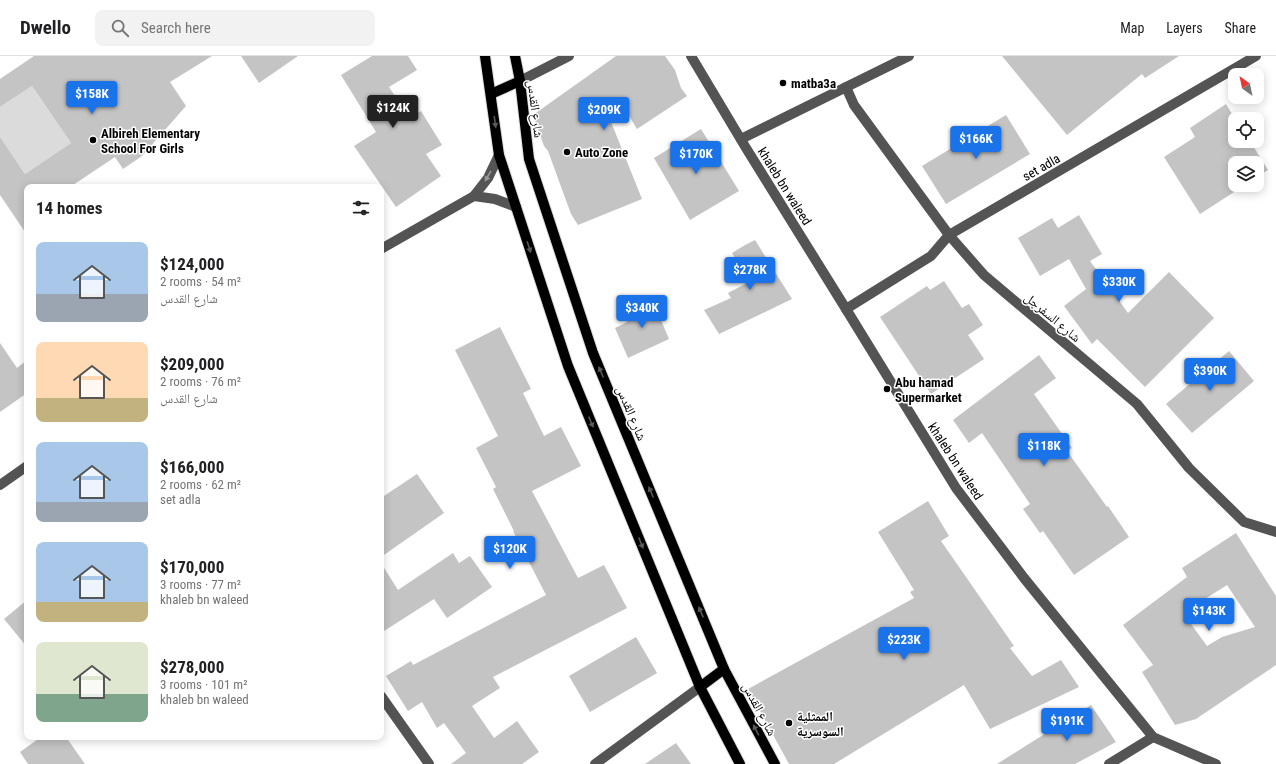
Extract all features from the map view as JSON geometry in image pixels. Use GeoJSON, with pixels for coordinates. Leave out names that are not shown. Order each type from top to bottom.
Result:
{"type":"FeatureCollection","features":[{"type":"Feature","properties":{"kind":"main road"},"geometry":{"type":"LineString","coordinates":[[485,56],[499,155],[568,366],[700,687],[740,764]]}},
{"type":"Feature","properties":{"kind":"main road","name":"شارع القدس"},"geometry":{"type":"LineString","coordinates":[[516,56],[529,159],[593,353],[724,670],[775,764]]}},
{"type":"Feature","properties":{"kind":"main road"},"geometry":{"type":"LineString","coordinates":[[491,94],[520,80]]}},
{"type":"Feature","properties":{"kind":"main road"},"geometry":{"type":"LineString","coordinates":[[700,687],[724,670]]}},
{"type":"Feature","properties":{"kind":"street"},"geometry":{"type":"LineString","coordinates":[[520,80],[569,56]]}},
{"type":"Feature","properties":{"kind":"street","name":"khaleb bn waleed"},"geometry":{"type":"LineString","coordinates":[[691,56],[956,488],[1024,578],[1153,737]]}},
{"type":"Feature","properties":{"kind":"street"},"geometry":{"type":"LineString","coordinates":[[741,139],[909,56]]}},
{"type":"Feature","properties":{"kind":"street","name":"set adla"},"geometry":{"type":"LineString","coordinates":[[846,308],[931,256],[948,235],[1256,56]]}},
{"type":"Feature","properties":{"kind":"street","name":"شارع السفرجل"},"geometry":{"type":"LineString","coordinates":[[846,88],[854,105],[948,235],[984,275],[1137,404],[1189,468],[1244,522],[1276,532]]}},
{"type":"Feature","properties":{"kind":"street"},"geometry":{"type":"LineString","coordinates":[[384,247],[474,196],[488,178],[499,155]]}},
{"type":"Feature","properties":{"kind":"street"},"geometry":{"type":"LineString","coordinates":[[474,196],[495,200],[516,208]]}},
{"type":"Feature","properties":{"kind":"street"},"geometry":{"type":"LineString","coordinates":[[0,485],[24,468]]}},
{"type":"Feature","properties":{"kind":"street"},"geometry":{"type":"LineString","coordinates":[[595,764],[700,687]]}},
{"type":"Feature","properties":{"kind":"street"},"geometry":{"type":"LineString","coordinates":[[384,700],[428,764]]}},
{"type":"Feature","properties":{"kind":"street"},"geometry":{"type":"LineString","coordinates":[[1109,764],[1153,737],[1216,764]]}},
{"type":"Feature","properties":{"kind":"shaded area"},"geometry":{"type":"Polygon","coordinates":[[[32,86],[71,143],[25,174],[0,137],[0,107],[32,86]]]}},
{"type":"Feature","properties":{"kind":"building"},"geometry":{"type":"Polygon","coordinates":[[[34,56],[212,56],[170,82],[186,106],[142,156],[123,169],[115,157],[74,184],[24,184],[24,231],[0,195],[0,137],[25,174],[71,143],[32,86],[0,107],[0,79],[34,56]]]}},
{"type":"Feature","properties":{"kind":"building"},"geometry":{"type":"Polygon","coordinates":[[[241,56],[298,56],[259,83],[241,56]]]}},
{"type":"Feature","properties":{"kind":"building"},"geometry":{"type":"Polygon","coordinates":[[[372,56],[408,56],[417,70],[389,87],[409,118],[421,111],[442,145],[426,154],[441,176],[396,207],[384,190],[384,184],[380,184],[354,146],[376,132],[341,75],[372,56]]]}},
{"type":"Feature","properties":{"kind":"building"},"geometry":{"type":"Polygon","coordinates":[[[616,56],[665,56],[675,70],[681,88],[687,96],[637,129],[619,99],[605,107],[642,199],[578,225],[571,214],[533,115],[616,56]]]}},
{"type":"Feature","properties":{"kind":"building"},"geometry":{"type":"Polygon","coordinates":[[[1002,56],[1179,56],[1145,78],[1142,74],[1067,135],[1002,56]]]}},
{"type":"Feature","properties":{"kind":"building"},"geometry":{"type":"Polygon","coordinates":[[[1226,104],[1231,112],[1228,112],[1228,148],[1254,148],[1259,156],[1228,156],[1228,192],[1234,192],[1200,214],[1164,157],[1195,137],[1190,128],[1226,104]]]}},
{"type":"Feature","properties":{"kind":"building"},"geometry":{"type":"Polygon","coordinates":[[[1006,115],[1030,154],[946,204],[922,166],[1006,115]]]}},
{"type":"Feature","properties":{"kind":"building"},"geometry":{"type":"Polygon","coordinates":[[[701,129],[739,191],[690,220],[654,158],[701,129]]]}},
{"type":"Feature","properties":{"kind":"building"},"geometry":{"type":"Polygon","coordinates":[[[1264,164],[1268,170],[1264,173],[1264,164]]]}},
{"type":"Feature","properties":{"kind":"building"},"geometry":{"type":"Polygon","coordinates":[[[1079,215],[1102,254],[1090,261],[1128,313],[1169,272],[1214,318],[1145,387],[1097,339],[1092,344],[1064,306],[1086,289],[1069,259],[1040,276],[1018,238],[1052,218],[1058,228],[1079,215]]]}},
{"type":"Feature","properties":{"kind":"building"},"geometry":{"type":"Polygon","coordinates":[[[755,240],[792,299],[719,334],[704,310],[731,298],[728,293],[749,282],[732,253],[755,240]]]}},
{"type":"Feature","properties":{"kind":"building"},"geometry":{"type":"Polygon","coordinates":[[[944,281],[962,308],[969,304],[983,325],[968,335],[984,359],[931,394],[880,317],[927,286],[930,290],[944,281]]]}},
{"type":"Feature","properties":{"kind":"building"},"geometry":{"type":"Polygon","coordinates":[[[652,299],[669,339],[628,358],[615,328],[627,322],[623,312],[652,299]]]}},
{"type":"Feature","properties":{"kind":"building"},"geometry":{"type":"Polygon","coordinates":[[[500,327],[531,389],[523,393],[544,436],[561,427],[581,466],[532,491],[578,578],[604,565],[627,608],[493,677],[500,688],[472,706],[494,738],[517,721],[539,752],[522,764],[451,764],[466,753],[444,723],[437,728],[422,702],[408,711],[386,676],[411,661],[413,665],[546,595],[493,489],[496,487],[476,448],[498,436],[455,350],[500,327]]]}},
{"type":"Feature","properties":{"kind":"building"},"geometry":{"type":"Polygon","coordinates":[[[0,343],[17,368],[24,362],[24,395],[0,412],[0,343]]]}},
{"type":"Feature","properties":{"kind":"building"},"geometry":{"type":"Polygon","coordinates":[[[1229,351],[1254,381],[1192,433],[1166,404],[1229,351]]]}},
{"type":"Feature","properties":{"kind":"building"},"geometry":{"type":"Polygon","coordinates":[[[1039,355],[1056,378],[1034,394],[1072,448],[1067,451],[1129,537],[1074,575],[1043,531],[1040,533],[1023,509],[1030,504],[982,433],[969,443],[953,420],[1039,355]]]}},
{"type":"Feature","properties":{"kind":"building"},"geometry":{"type":"Polygon","coordinates":[[[417,474],[444,513],[384,555],[384,496],[417,474]]]}},
{"type":"Feature","properties":{"kind":"building"},"geometry":{"type":"Polygon","coordinates":[[[928,501],[949,536],[941,541],[1014,646],[1010,648],[1032,676],[1061,660],[1079,687],[990,729],[964,685],[834,764],[789,764],[748,689],[914,598],[910,592],[914,590],[878,532],[928,501]]]}},
{"type":"Feature","properties":{"kind":"building"},"geometry":{"type":"Polygon","coordinates":[[[1236,533],[1276,596],[1276,665],[1196,719],[1175,725],[1142,672],[1153,665],[1123,625],[1187,577],[1182,568],[1236,533]],[[1227,585],[1183,613],[1207,646],[1222,637],[1255,627],[1227,585]]]}},
{"type":"Feature","properties":{"kind":"building"},"geometry":{"type":"Polygon","coordinates":[[[453,553],[459,563],[470,556],[492,587],[447,618],[434,599],[384,631],[384,568],[398,590],[453,553]]]}},
{"type":"Feature","properties":{"kind":"building"},"geometry":{"type":"Polygon","coordinates":[[[24,602],[24,643],[4,619],[24,602]]]}},
{"type":"Feature","properties":{"kind":"building"},"geometry":{"type":"Polygon","coordinates":[[[636,637],[657,673],[590,712],[569,676],[636,637]]]}},
{"type":"Feature","properties":{"kind":"building"},"geometry":{"type":"Polygon","coordinates":[[[1091,705],[1116,742],[1075,764],[997,764],[1091,705]]]}},
{"type":"Feature","properties":{"kind":"building"},"geometry":{"type":"Polygon","coordinates":[[[37,740],[68,740],[85,764],[28,764],[20,752],[37,740]]]}},
{"type":"Feature","properties":{"kind":"building"},"geometry":{"type":"Polygon","coordinates":[[[676,743],[691,764],[645,764],[676,743]]]}},
{"type":"Feature","properties":{"kind":"place","name":"matba3a"},"geometry":{"type":"Point","coordinates":[783,83]}},
{"type":"Feature","properties":{"kind":"place","name":"Albireh Elementary School For Girls"},"geometry":{"type":"Point","coordinates":[93,140]}},
{"type":"Feature","properties":{"kind":"place","name":"Auto Zone"},"geometry":{"type":"Point","coordinates":[567,152]}},
{"type":"Feature","properties":{"kind":"place","name":"Abu hamad Supermarket"},"geometry":{"type":"Point","coordinates":[887,389]}},
{"type":"Feature","properties":{"kind":"place","name":"الممثلية السوسرية"},"geometry":{"type":"Point","coordinates":[789,723]}}]}
